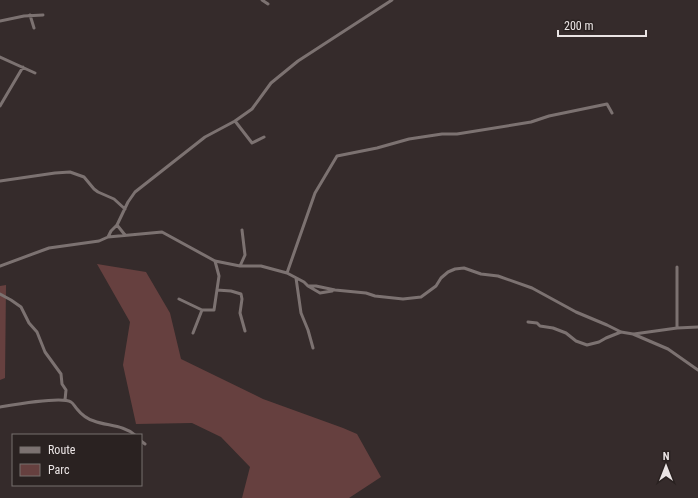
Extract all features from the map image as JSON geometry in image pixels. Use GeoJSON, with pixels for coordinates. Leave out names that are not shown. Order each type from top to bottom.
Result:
{"type":"FeatureCollection","features":[{"type":"Feature","properties":{"kind":"street"},"geometry":{"type":"LineString","coordinates":[[262,0],[268,4]]}},
{"type":"Feature","properties":{"kind":"street"},"geometry":{"type":"LineString","coordinates":[[108,237],[111,231],[118,225],[135,192],[205,137],[236,122],[252,109],[271,83],[298,61],[392,0]]}},
{"type":"Feature","properties":{"kind":"street"},"geometry":{"type":"LineString","coordinates":[[30,15],[34,28]]}},
{"type":"Feature","properties":{"kind":"street"},"geometry":{"type":"LineString","coordinates":[[0,21],[30,15],[43,15]]}},
{"type":"Feature","properties":{"kind":"street"},"geometry":{"type":"LineString","coordinates":[[0,57],[35,73]]}},
{"type":"Feature","properties":{"kind":"street"},"geometry":{"type":"LineString","coordinates":[[1,104],[23,67]]}},
{"type":"Feature","properties":{"kind":"street"},"geometry":{"type":"LineString","coordinates":[[287,274],[315,193],[337,156],[377,148],[409,139],[442,134],[457,134],[531,122],[549,116],[607,104],[612,113]]}},
{"type":"Feature","properties":{"kind":"street"},"geometry":{"type":"LineString","coordinates":[[236,122],[252,143],[264,137]]}},
{"type":"Feature","properties":{"kind":"street"},"geometry":{"type":"LineString","coordinates":[[0,181],[27,176],[70,172],[84,177],[94,189],[114,198],[125,209]]}},
{"type":"Feature","properties":{"kind":"street"},"geometry":{"type":"LineString","coordinates":[[118,225],[125,235]]}},
{"type":"Feature","properties":{"kind":"street"},"geometry":{"type":"LineString","coordinates":[[240,266],[245,255],[242,230]]}},
{"type":"Feature","properties":{"kind":"street"},"geometry":{"type":"LineString","coordinates":[[0,266],[49,248],[99,241],[108,237],[162,232],[215,261],[240,266],[261,266],[296,278],[320,293],[335,290]]}},
{"type":"Feature","properties":{"kind":"street"},"geometry":{"type":"LineString","coordinates":[[179,299],[202,310],[214,310],[219,276],[215,261]]}},
{"type":"Feature","properties":{"kind":"street"},"geometry":{"type":"LineString","coordinates":[[677,267],[677,328]]}},
{"type":"Feature","properties":{"kind":"street"},"geometry":{"type":"LineString","coordinates":[[308,286],[366,293],[374,296],[389,298],[421,297],[436,286],[448,272],[456,268],[464,268],[481,274],[498,276],[532,288],[576,312],[621,332],[633,334],[668,349],[698,370]]}},
{"type":"Feature","properties":{"kind":"street"},"geometry":{"type":"LineString","coordinates":[[296,278],[301,313],[313,348]]}},
{"type":"Feature","properties":{"kind":"street"},"geometry":{"type":"LineString","coordinates":[[216,290],[231,291],[241,294],[242,299],[240,313],[245,331]]}},
{"type":"Feature","properties":{"kind":"street"},"geometry":{"type":"LineString","coordinates":[[0,294],[21,307],[29,323],[37,332],[45,352],[61,374],[62,384],[66,390],[65,400]]}},
{"type":"Feature","properties":{"kind":"street"},"geometry":{"type":"LineString","coordinates":[[193,333],[202,310]]}},
{"type":"Feature","properties":{"kind":"street"},"geometry":{"type":"LineString","coordinates":[[528,322],[537,322],[540,326],[553,328],[588,345],[599,342],[621,332]]}},
{"type":"Feature","properties":{"kind":"street"},"geometry":{"type":"LineString","coordinates":[[633,334],[677,328],[698,327]]}},
{"type":"Feature","properties":{"kind":"street"},"geometry":{"type":"LineString","coordinates":[[0,407],[65,400],[71,402],[79,412],[88,419],[123,428],[134,434]]}},
{"type":"Feature","properties":{"kind":"green space"},"geometry":{"type":"Polygon","coordinates":[[[97,264],[146,272],[170,313],[181,359],[263,399],[357,434],[381,477],[349,498],[242,498],[250,467],[221,437],[192,423],[136,424],[123,365],[130,322],[97,264]]]}},
{"type":"Feature","properties":{"kind":"green space"},"geometry":{"type":"Polygon","coordinates":[[[6,285],[5,378],[0,380],[0,286],[6,285]]]}}]}
